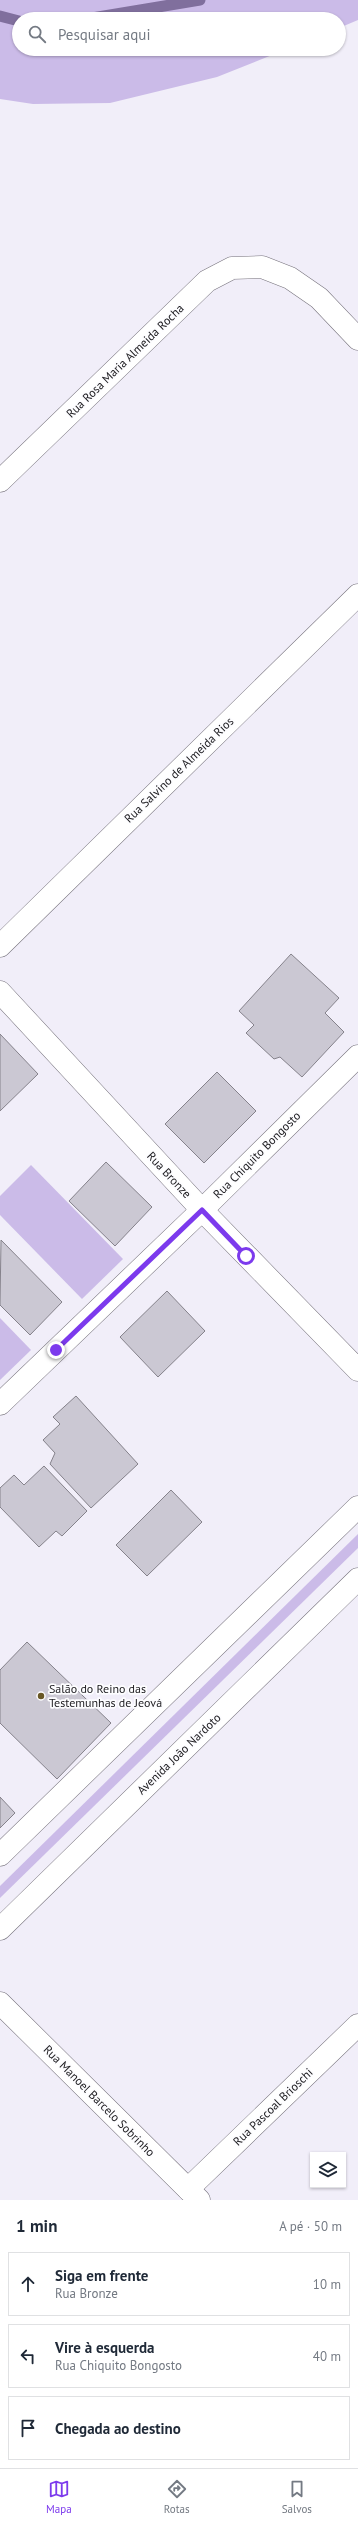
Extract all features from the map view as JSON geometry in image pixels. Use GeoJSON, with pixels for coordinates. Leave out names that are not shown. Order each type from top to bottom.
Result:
{"type":"FeatureCollection","features":[{"type":"Feature","properties":{"kind":"street","name":"Rua Rosa Maria Almeida Rocha"},"geometry":{"type":"LineString","coordinates":[[0,481],[207,282],[232,268],[262,267],[290,278],[319,298],[358,339]]}},
{"type":"Feature","properties":{"kind":"street","name":"Rua Salvino de Almeida Rios"},"geometry":{"type":"LineString","coordinates":[[0,946],[358,595]]}},
{"type":"Feature","properties":{"kind":"street","name":"Rua Bronze"},"geometry":{"type":"LineString","coordinates":[[0,992],[202,1210],[358,1370]]}},
{"type":"Feature","properties":{"kind":"street","name":"Rua Chiquito Bongosto"},"geometry":{"type":"LineString","coordinates":[[0,1404],[202,1210],[358,1056]]}},
{"type":"Feature","properties":{"kind":"street"},"geometry":{"type":"LineString","coordinates":[[0,1855],[358,1507]]}},
{"type":"Feature","properties":{"kind":"street","name":"Avenida João Nardoto"},"geometry":{"type":"LineString","coordinates":[[0,1929],[358,1579]]}},
{"type":"Feature","properties":{"kind":"street","name":"Rua Manoel Barcelo Sobrinho"},"geometry":{"type":"LineString","coordinates":[[0,2003],[193,2194]]}},
{"type":"Feature","properties":{"kind":"street","name":"Rua Pascoal Brioschi"},"geometry":{"type":"LineString","coordinates":[[193,2194],[358,2025]]}},
{"type":"Feature","properties":{"kind":"shaded area"},"geometry":{"type":"Polygon","coordinates":[[[0,0],[358,0],[358,20],[346,25],[346,12],[12,12],[12,56],[270,56],[217,77],[110,103],[33,104],[0,99],[0,0]]]}},
{"type":"Feature","properties":{"kind":"shaded area"},"geometry":{"type":"Polygon","coordinates":[[[31,1165],[123,1259],[82,1299],[0,1215],[0,1196],[31,1165]]]}},
{"type":"Feature","properties":{"kind":"shaded area"},"geometry":{"type":"Polygon","coordinates":[[[0,1318],[31,1350],[0,1380],[0,1318]]]}},
{"type":"Feature","properties":{"kind":"shaded area"},"geometry":{"type":"Polygon","coordinates":[[[358,1534],[358,1548],[0,1898],[0,1886],[358,1534]]]}},
{"type":"Feature","properties":{"kind":"building"},"geometry":{"type":"Polygon","coordinates":[[[291,954],[339,998],[325,1013],[344,1032],[302,1077],[280,1057],[274,1059],[246,1033],[254,1025],[239,1011],[291,954]]]}},
{"type":"Feature","properties":{"kind":"building"},"geometry":{"type":"Polygon","coordinates":[[[0,1034],[38,1074],[0,1111],[0,1034]]]}},
{"type":"Feature","properties":{"kind":"building"},"geometry":{"type":"Polygon","coordinates":[[[217,1072],[256,1111],[204,1163],[165,1124],[217,1072]]]}},
{"type":"Feature","properties":{"kind":"building"},"geometry":{"type":"Polygon","coordinates":[[[106,1162],[152,1207],[115,1246],[69,1201],[106,1162]]]}},
{"type":"Feature","properties":{"kind":"building"},"geometry":{"type":"Polygon","coordinates":[[[1,1240],[62,1302],[30,1335],[0,1305],[1,1240]]]}},
{"type":"Feature","properties":{"kind":"building"},"geometry":{"type":"Polygon","coordinates":[[[167,1291],[205,1331],[158,1377],[120,1337],[167,1291]]]}},
{"type":"Feature","properties":{"kind":"building"},"geometry":{"type":"Polygon","coordinates":[[[76,1396],[138,1464],[91,1508],[50,1464],[55,1453],[43,1440],[60,1424],[53,1417],[76,1396]]]}},
{"type":"Feature","properties":{"kind":"building"},"geometry":{"type":"Polygon","coordinates":[[[44,1466],[87,1511],[62,1536],[56,1531],[39,1547],[0,1507],[0,1488],[14,1475],[24,1485],[44,1466]]]}},
{"type":"Feature","properties":{"kind":"building"},"geometry":{"type":"Polygon","coordinates":[[[171,1490],[202,1522],[147,1576],[116,1545],[171,1490]]]}},
{"type":"Feature","properties":{"kind":"building","name":"Salão do Reino das Testemunhas de Jeová"},"geometry":{"type":"Polygon","coordinates":[[[27,1642],[111,1723],[57,1779],[0,1723],[0,1670],[27,1642]]]}},
{"type":"Feature","properties":{"kind":"building"},"geometry":{"type":"Polygon","coordinates":[[[0,1797],[15,1813],[0,1828],[0,1797]]]}},
{"type":"Feature","properties":{"kind":"waterway"},"geometry":{"type":"LineString","coordinates":[[128,12],[200,0]]}},
{"type":"Feature","properties":{"kind":"waterway"},"geometry":{"type":"LineString","coordinates":[[0,16],[12,19]]}},
{"type":"Feature","properties":{"kind":"place","name":"Salão do Reino das Testemunhas de Jeová"},"geometry":{"type":"Point","coordinates":[41,1696]}},
{"type":"Feature","properties":{"kind":"route"},"geometry":{"type":"LineString","coordinates":[[56,1350],[202,1210],[246,1256]]}}]}
